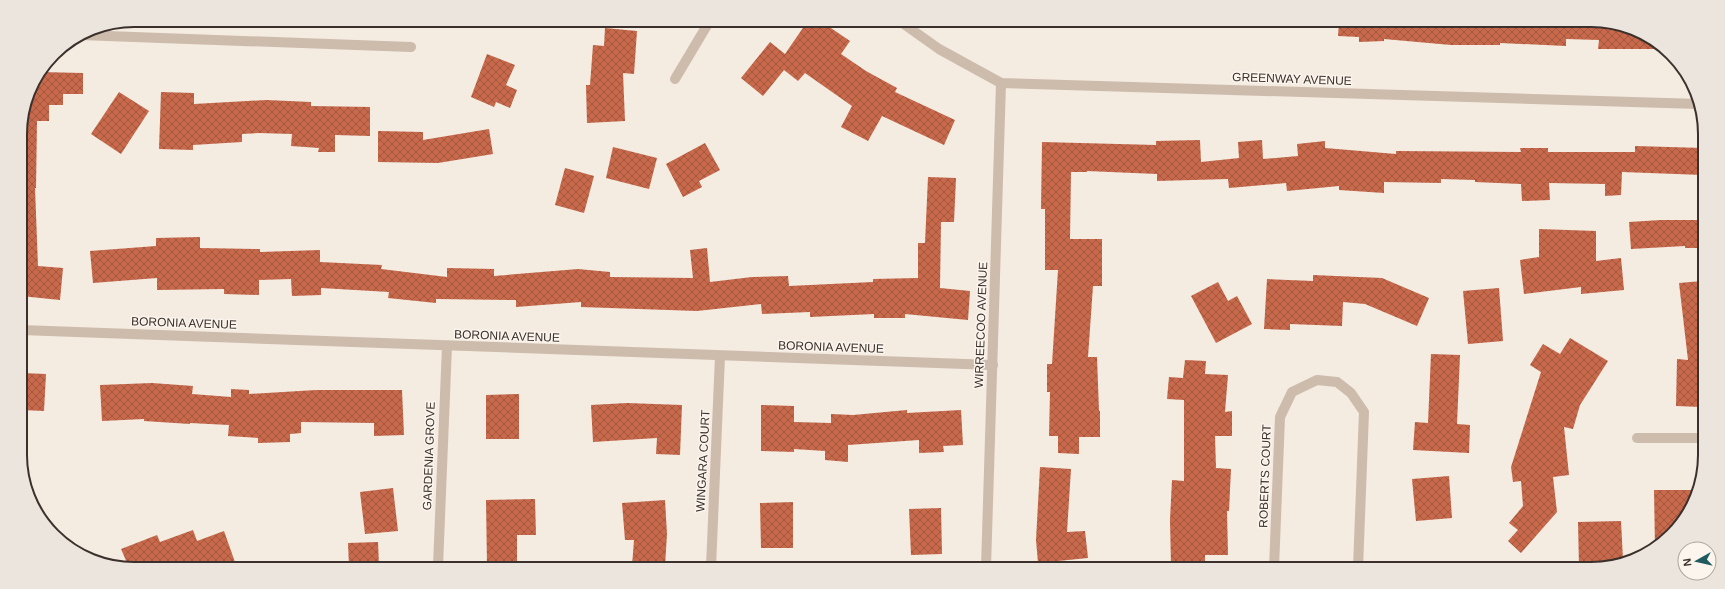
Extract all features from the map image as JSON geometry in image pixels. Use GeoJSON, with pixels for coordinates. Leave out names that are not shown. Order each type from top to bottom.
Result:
{"type":"FeatureCollection","features":[{"type":"Feature","properties":{"kind":"street"},"geometry":{"type":"LineString","coordinates":[[675,79],[706,27]]}},
{"type":"Feature","properties":{"kind":"street","name":"GREENWAY AVENUE"},"geometry":{"type":"LineString","coordinates":[[908,27],[939,49],[1001,83],[1693,104]]}},
{"type":"Feature","properties":{"kind":"street"},"geometry":{"type":"LineString","coordinates":[[91,36],[411,47]]}},
{"type":"Feature","properties":{"kind":"street","name":"WIRREECOO AVENUE"},"geometry":{"type":"LineString","coordinates":[[986,562],[1001,83]]}},
{"type":"Feature","properties":{"kind":"street","name":"BORONIA AVENUE"},"geometry":{"type":"LineString","coordinates":[[27,330],[992,365]]}},
{"type":"Feature","properties":{"kind":"street","name":"GARDENIA GROVE"},"geometry":{"type":"LineString","coordinates":[[438,562],[447,346]]}},
{"type":"Feature","properties":{"kind":"street","name":"WINGARA COURT"},"geometry":{"type":"LineString","coordinates":[[711,562],[720,356]]}},
{"type":"Feature","properties":{"kind":"street","name":"ROBERTS COURT"},"geometry":{"type":"LineString","coordinates":[[1274,562],[1280,417],[1292,392],[1317,380],[1337,382],[1351,393],[1364,412],[1358,562]]}},
{"type":"Feature","properties":{"kind":"street"},"geometry":{"type":"LineString","coordinates":[[1637,438],[1698,438]]}},
{"type":"Feature","properties":{"kind":"building"},"geometry":{"type":"Polygon","coordinates":[[[804,27],[829,27],[850,41],[841,54],[866,71],[897,88],[895,92],[955,120],[944,145],[882,116],[868,141],[841,127],[852,106],[805,73],[798,81],[784,70],[763,96],[741,78],[770,42],[785,54],[804,27]]]}},
{"type":"Feature","properties":{"kind":"building"},"geometry":{"type":"Polygon","coordinates":[[[1339,27],[1591,27],[1605,28],[1632,35],[1656,49],[1598,49],[1599,40],[1566,39],[1566,46],[1500,43],[1500,45],[1451,45],[1384,39],[1384,41],[1359,42],[1359,37],[1338,36],[1339,27]]]}},
{"type":"Feature","properties":{"kind":"building"},"geometry":{"type":"Polygon","coordinates":[[[605,28],[637,31],[634,74],[623,73],[625,121],[587,123],[586,85],[590,85],[593,45],[604,46],[605,28]]]}},
{"type":"Feature","properties":{"kind":"building"},"geometry":{"type":"Polygon","coordinates":[[[487,54],[515,65],[506,85],[517,90],[510,108],[496,102],[494,107],[471,97],[487,54]]]}},
{"type":"Feature","properties":{"kind":"building"},"geometry":{"type":"Polygon","coordinates":[[[47,72],[83,73],[83,94],[63,94],[63,105],[49,105],[49,121],[37,121],[35,188],[38,266],[63,268],[60,300],[27,297],[27,127],[35,93],[47,72]]]}},
{"type":"Feature","properties":{"kind":"building"},"geometry":{"type":"Polygon","coordinates":[[[119,92],[149,111],[121,154],[91,134],[119,92]]]}},
{"type":"Feature","properties":{"kind":"building"},"geometry":{"type":"Polygon","coordinates":[[[161,92],[194,93],[194,104],[266,100],[311,102],[311,106],[370,107],[370,136],[335,135],[335,152],[318,152],[319,148],[291,146],[292,134],[259,133],[242,134],[242,142],[193,145],[193,150],[159,149],[161,92]]]}},
{"type":"Feature","properties":{"kind":"building"},"geometry":{"type":"Polygon","coordinates":[[[489,129],[493,154],[438,163],[378,162],[378,131],[423,132],[423,140],[489,129]]]}},
{"type":"Feature","properties":{"kind":"building"},"geometry":{"type":"Polygon","coordinates":[[[1200,140],[1201,162],[1239,158],[1238,142],[1262,140],[1263,159],[1298,156],[1297,144],[1325,141],[1325,148],[1396,154],[1396,151],[1521,152],[1520,148],[1548,148],[1548,152],[1635,152],[1635,146],[1698,148],[1698,175],[1622,172],[1621,195],[1605,196],[1605,184],[1549,183],[1550,200],[1522,201],[1521,184],[1475,182],[1475,180],[1441,179],[1441,183],[1384,182],[1384,193],[1339,190],[1339,186],[1287,191],[1286,183],[1229,188],[1228,179],[1157,181],[1157,174],[1087,171],[1071,172],[1070,239],[1102,239],[1102,286],[1093,286],[1088,357],[1097,357],[1100,437],[1079,437],[1079,454],[1058,453],[1058,436],[1049,436],[1050,392],[1047,392],[1047,364],[1052,364],[1058,270],[1045,270],[1045,209],[1041,209],[1042,142],[1156,145],[1156,141],[1200,140]]]}},
{"type":"Feature","properties":{"kind":"building"},"geometry":{"type":"Polygon","coordinates":[[[705,143],[720,170],[699,181],[702,187],[683,197],[666,164],[705,143]]]}},
{"type":"Feature","properties":{"kind":"building"},"geometry":{"type":"Polygon","coordinates":[[[613,147],[657,158],[649,189],[606,178],[613,147]]]}},
{"type":"Feature","properties":{"kind":"building"},"geometry":{"type":"Polygon","coordinates":[[[565,168],[594,176],[584,213],[555,205],[565,168]]]}},
{"type":"Feature","properties":{"kind":"building"},"geometry":{"type":"Polygon","coordinates":[[[928,177],[956,178],[954,222],[941,222],[940,288],[970,291],[968,320],[905,314],[905,318],[874,318],[874,314],[810,317],[810,312],[762,314],[761,304],[697,311],[581,307],[581,302],[516,307],[516,300],[436,299],[436,303],[388,298],[389,292],[321,288],[321,295],[292,296],[291,279],[259,280],[259,295],[224,294],[224,289],[157,290],[157,278],[93,283],[90,251],[156,246],[156,238],[200,237],[200,248],[260,249],[260,252],[320,250],[320,262],[382,265],[381,269],[447,277],[447,268],[494,269],[494,276],[578,269],[610,272],[610,277],[693,278],[690,250],[707,248],[710,282],[752,277],[788,276],[789,286],[873,282],[873,279],[918,278],[918,243],[925,243],[928,177]]]}},
{"type":"Feature","properties":{"kind":"building"},"geometry":{"type":"Polygon","coordinates":[[[1698,220],[1698,248],[1685,248],[1685,246],[1631,249],[1629,222],[1698,220]]]}},
{"type":"Feature","properties":{"kind":"building"},"geometry":{"type":"Polygon","coordinates":[[[1539,229],[1596,231],[1596,261],[1621,258],[1624,290],[1581,294],[1581,287],[1524,294],[1520,260],[1539,257],[1539,229]]]}},
{"type":"Feature","properties":{"kind":"building"},"geometry":{"type":"Polygon","coordinates":[[[1313,275],[1382,278],[1429,298],[1417,326],[1365,304],[1343,302],[1342,326],[1290,324],[1290,330],[1264,329],[1267,279],[1313,281],[1313,275]]]}},
{"type":"Feature","properties":{"kind":"building"},"geometry":{"type":"Polygon","coordinates":[[[1698,281],[1698,407],[1676,406],[1677,359],[1688,360],[1679,283],[1698,281]]]}},
{"type":"Feature","properties":{"kind":"building"},"geometry":{"type":"Polygon","coordinates":[[[1218,282],[1228,301],[1237,296],[1252,324],[1216,343],[1191,296],[1218,282]]]}},
{"type":"Feature","properties":{"kind":"building"},"geometry":{"type":"Polygon","coordinates":[[[1499,288],[1503,341],[1468,344],[1463,291],[1499,288]]]}},
{"type":"Feature","properties":{"kind":"building"},"geometry":{"type":"Polygon","coordinates":[[[1570,338],[1608,361],[1580,405],[1573,429],[1564,427],[1569,475],[1553,477],[1557,512],[1521,553],[1508,541],[1518,530],[1509,523],[1523,506],[1521,481],[1513,482],[1511,467],[1541,372],[1530,365],[1543,344],[1560,354],[1570,338]]]}},
{"type":"Feature","properties":{"kind":"building"},"geometry":{"type":"Polygon","coordinates":[[[1431,354],[1460,355],[1457,424],[1470,425],[1469,453],[1413,450],[1415,422],[1428,423],[1431,354]]]}},
{"type":"Feature","properties":{"kind":"building"},"geometry":{"type":"Polygon","coordinates":[[[1185,360],[1206,361],[1205,374],[1228,375],[1225,412],[1232,411],[1232,436],[1215,436],[1216,468],[1231,469],[1229,511],[1227,511],[1228,555],[1205,555],[1205,562],[1171,562],[1170,520],[1172,480],[1184,481],[1184,400],[1167,399],[1169,377],[1183,378],[1185,360]]]}},
{"type":"Feature","properties":{"kind":"building"},"geometry":{"type":"Polygon","coordinates":[[[27,373],[46,374],[44,411],[27,410],[27,373]]]}},
{"type":"Feature","properties":{"kind":"building"},"geometry":{"type":"Polygon","coordinates":[[[152,383],[193,386],[192,394],[231,397],[231,389],[249,390],[249,394],[316,390],[402,390],[404,435],[374,436],[374,423],[301,422],[301,433],[290,434],[290,442],[258,443],[258,438],[228,436],[229,425],[144,421],[144,419],[102,421],[100,385],[152,383]]]}},
{"type":"Feature","properties":{"kind":"building"},"geometry":{"type":"Polygon","coordinates":[[[519,394],[519,439],[486,439],[486,395],[519,394]]]}},
{"type":"Feature","properties":{"kind":"building"},"geometry":{"type":"Polygon","coordinates":[[[627,403],[682,405],[680,455],[656,454],[657,438],[593,442],[591,405],[627,403]]]}},
{"type":"Feature","properties":{"kind":"building"},"geometry":{"type":"Polygon","coordinates":[[[761,405],[794,406],[794,422],[831,423],[831,414],[853,415],[907,410],[907,413],[961,410],[963,445],[943,446],[944,452],[919,453],[919,440],[848,445],[848,462],[825,460],[825,451],[794,449],[794,452],[761,451],[761,405]]]}},
{"type":"Feature","properties":{"kind":"building"},"geometry":{"type":"Polygon","coordinates":[[[1040,467],[1071,469],[1067,532],[1085,531],[1088,558],[1038,562],[1036,540],[1040,467]]]}},
{"type":"Feature","properties":{"kind":"building"},"geometry":{"type":"Polygon","coordinates":[[[1449,476],[1452,518],[1416,521],[1412,479],[1449,476]]]}},
{"type":"Feature","properties":{"kind":"building"},"geometry":{"type":"Polygon","coordinates":[[[393,488],[398,531],[365,534],[360,492],[393,488]]]}},
{"type":"Feature","properties":{"kind":"building"},"geometry":{"type":"Polygon","coordinates":[[[1654,490],[1692,490],[1680,514],[1671,526],[1655,540],[1654,490]]]}},
{"type":"Feature","properties":{"kind":"building"},"geometry":{"type":"Polygon","coordinates":[[[535,499],[536,535],[517,535],[517,562],[487,562],[486,500],[535,499]]]}},
{"type":"Feature","properties":{"kind":"building"},"geometry":{"type":"Polygon","coordinates":[[[665,500],[667,534],[665,562],[632,562],[634,540],[625,540],[622,503],[665,500]]]}},
{"type":"Feature","properties":{"kind":"building"},"geometry":{"type":"Polygon","coordinates":[[[793,502],[793,548],[761,548],[760,503],[793,502]]]}},
{"type":"Feature","properties":{"kind":"building"},"geometry":{"type":"Polygon","coordinates":[[[941,508],[942,554],[911,555],[909,509],[941,508]]]}},
{"type":"Feature","properties":{"kind":"building"},"geometry":{"type":"Polygon","coordinates":[[[1621,521],[1623,557],[1598,562],[1579,562],[1578,522],[1621,521]]]}},
{"type":"Feature","properties":{"kind":"building"},"geometry":{"type":"Polygon","coordinates":[[[193,530],[197,541],[224,531],[235,562],[126,561],[121,549],[157,535],[160,542],[193,530]]]}},
{"type":"Feature","properties":{"kind":"building"},"geometry":{"type":"Polygon","coordinates":[[[378,542],[379,562],[349,562],[348,543],[378,542]]]}}]}
